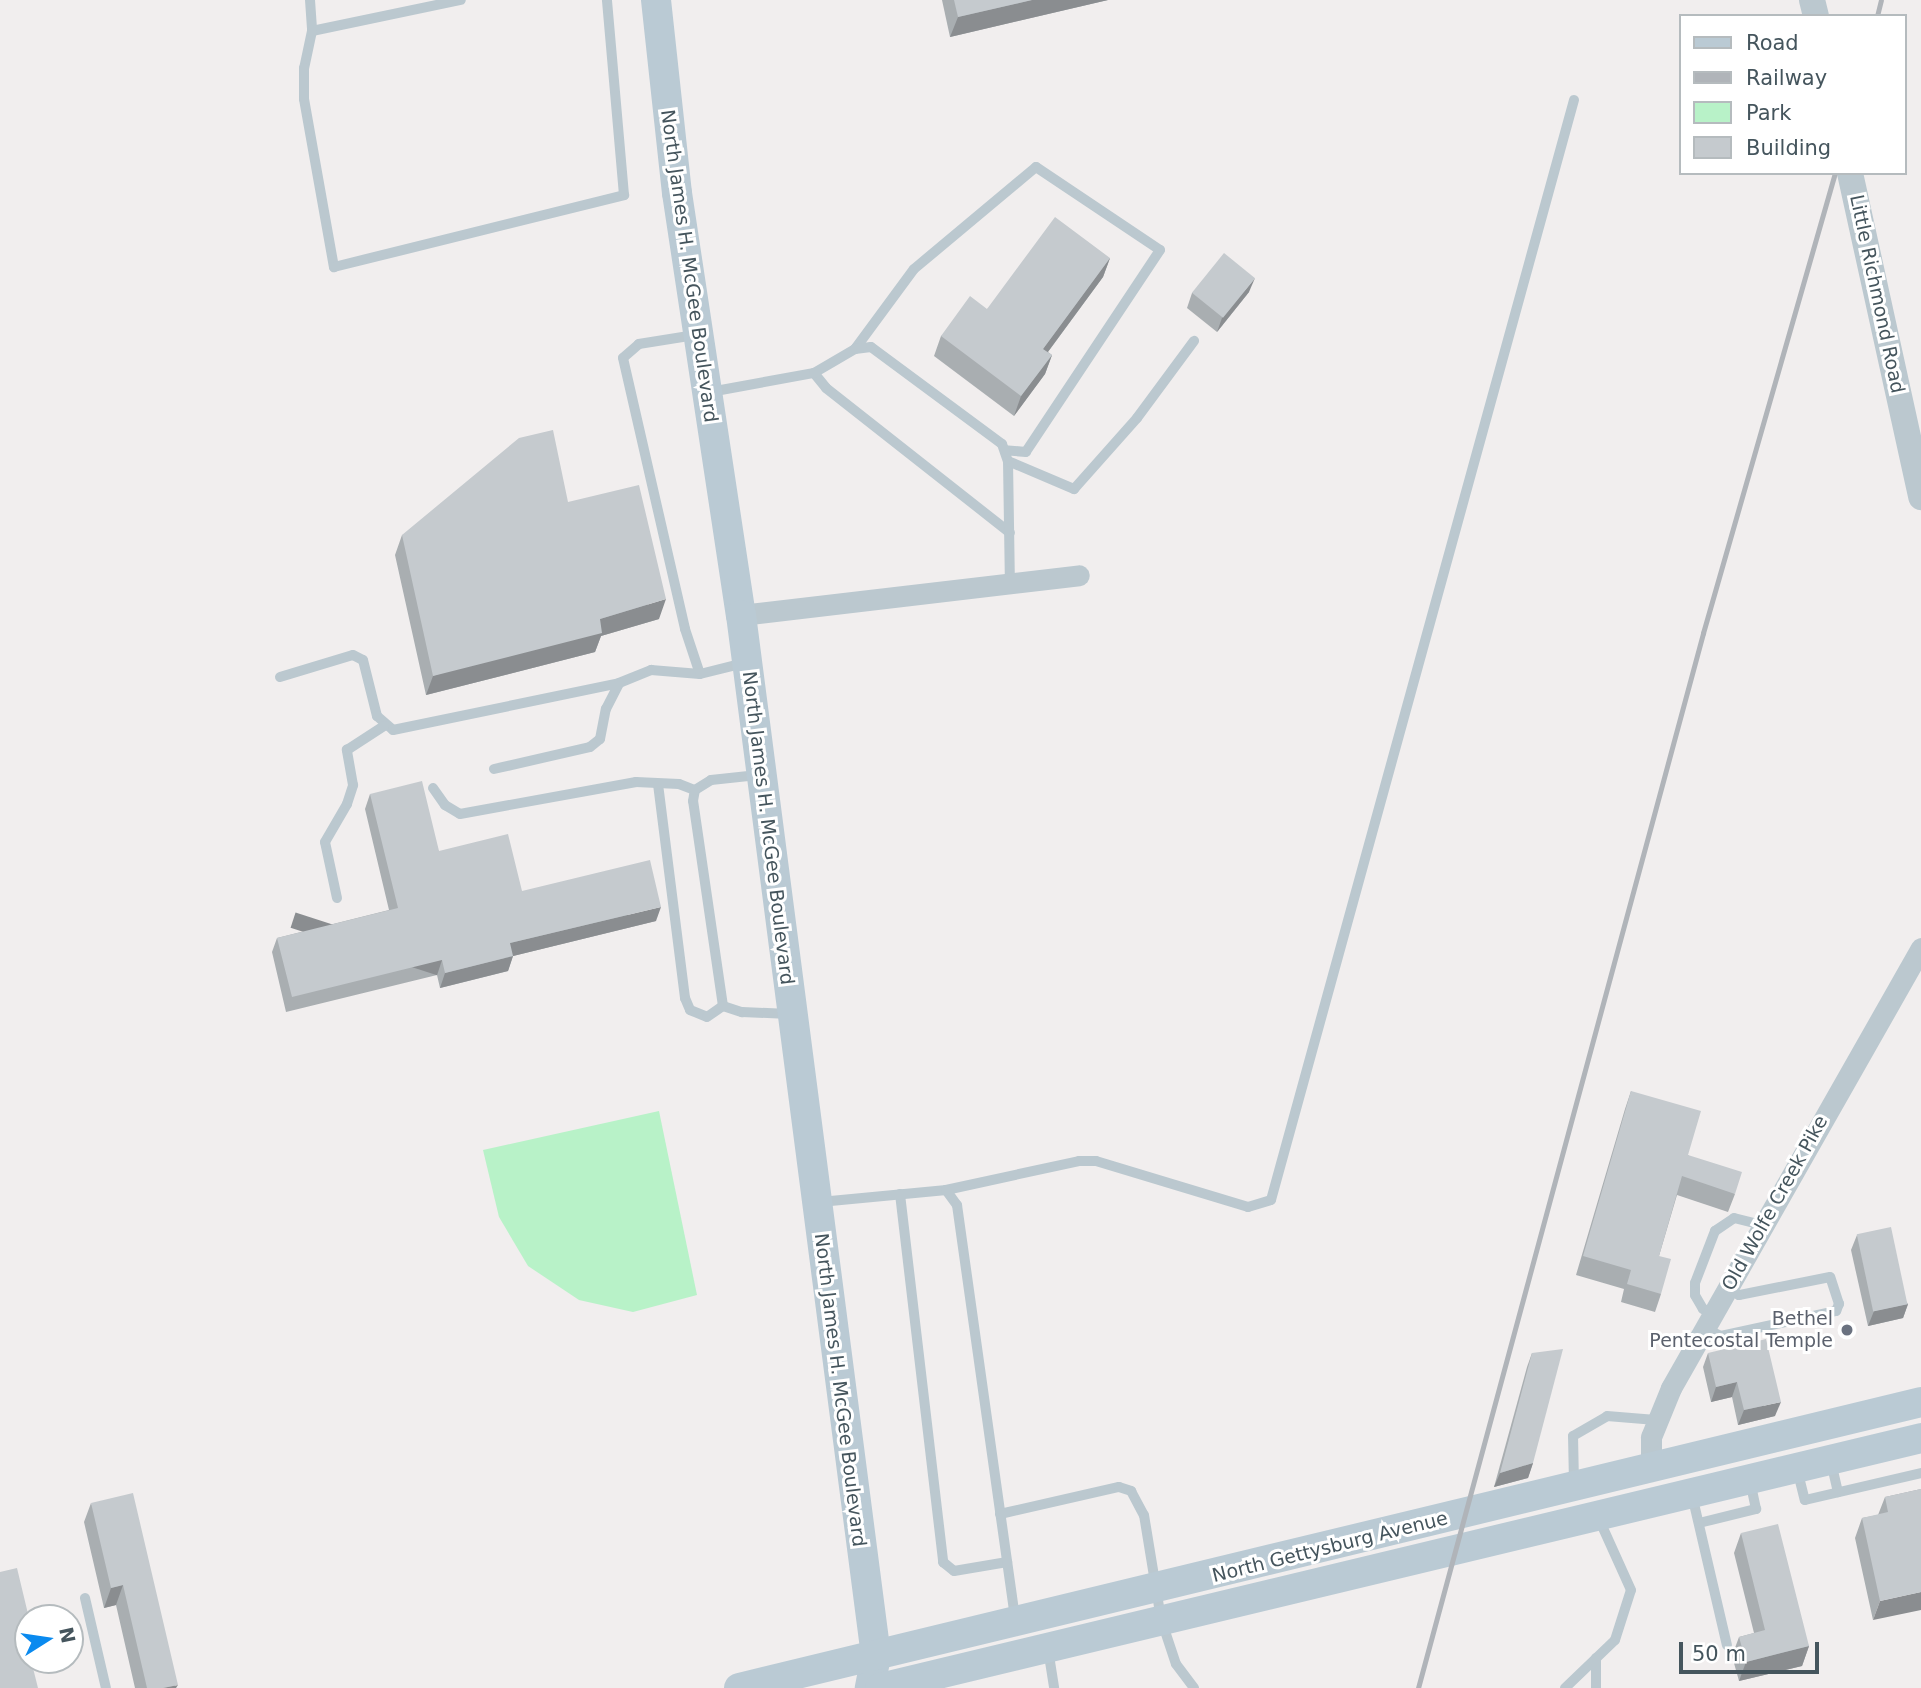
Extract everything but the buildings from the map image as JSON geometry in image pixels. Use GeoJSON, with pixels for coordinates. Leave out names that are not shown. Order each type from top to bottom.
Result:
{"type":"FeatureCollection","features":[{"type":"Feature","properties":{"kind":"main road","name":"North James H. McGee Boulevard"},"geometry":{"type":"LineString","coordinates":[[656,0],[663,90],[741,615],[876,1656],[887,1687]]}},
{"type":"Feature","properties":{"kind":"main road","name":"North Gettysburg Avenue"},"geometry":{"type":"LineString","coordinates":[[739,1688],[1159,1589],[1651,1466],[1921,1402]]}},
{"type":"Feature","properties":{"kind":"main road","name":"North Gettysburg Avenue"},"geometry":{"type":"LineString","coordinates":[[887,1687],[1597,1514],[1921,1439]]}},
{"type":"Feature","properties":{"kind":"street","name":"Little Richmond Road"},"geometry":{"type":"LineString","coordinates":[[1850,175],[1921,497]]}},
{"type":"Feature","properties":{"kind":"street"},"geometry":{"type":"LineString","coordinates":[[741,615],[1079,575]]}},
{"type":"Feature","properties":{"kind":"street","name":"Old Wolfe Creek Pike"},"geometry":{"type":"LineString","coordinates":[[1651,1466],[1656,1420],[1709,1320],[1921,948]]}},
{"type":"Feature","properties":{"kind":"lane"},"geometry":{"type":"LineString","coordinates":[[310,0],[312,31],[304,68],[304,99],[334,267],[624,195],[607,0]]}},
{"type":"Feature","properties":{"kind":"lane"},"geometry":{"type":"LineString","coordinates":[[390,0],[392,13]]}},
{"type":"Feature","properties":{"kind":"lane"},"geometry":{"type":"LineString","coordinates":[[312,31],[461,0]]}},
{"type":"Feature","properties":{"kind":"lane"},"geometry":{"type":"LineString","coordinates":[[817,1203],[946,1190],[1079,1161],[1096,1161],[1248,1207],[1271,1199],[1574,100]]}},
{"type":"Feature","properties":{"kind":"lane"},"geometry":{"type":"LineString","coordinates":[[855,349],[914,269],[1036,167],[1160,250],[1026,452],[1007,455]]}},
{"type":"Feature","properties":{"kind":"lane"},"geometry":{"type":"LineString","coordinates":[[698,335],[639,344],[623,358],[685,629],[700,674]]}},
{"type":"Feature","properties":{"kind":"lane"},"geometry":{"type":"LineString","coordinates":[[707,392],[814,373],[855,349],[871,347],[1007,455],[1074,489],[1137,418],[1194,341]]}},
{"type":"Feature","properties":{"kind":"lane"},"geometry":{"type":"LineString","coordinates":[[814,373],[826,388],[1010,533]]}},
{"type":"Feature","properties":{"kind":"lane"},"geometry":{"type":"LineString","coordinates":[[1007,455],[1010,583]]}},
{"type":"Feature","properties":{"kind":"lane"},"geometry":{"type":"LineString","coordinates":[[280,677],[353,655],[363,660],[377,716],[384,726],[393,730],[619,683],[651,670],[700,674],[747,662]]}},
{"type":"Feature","properties":{"kind":"lane"},"geometry":{"type":"LineString","coordinates":[[494,769],[590,747],[600,739],[606,709],[619,683]]}},
{"type":"Feature","properties":{"kind":"lane"},"geometry":{"type":"LineString","coordinates":[[337,898],[325,842],[347,804],[353,785],[347,750],[384,726]]}},
{"type":"Feature","properties":{"kind":"lane"},"geometry":{"type":"LineString","coordinates":[[433,788],[445,805],[460,814],[636,782],[695,790],[711,780],[761,775]]}},
{"type":"Feature","properties":{"kind":"lane"},"geometry":{"type":"LineString","coordinates":[[658,784],[685,998],[690,1010],[707,1017],[723,1006]]}},
{"type":"Feature","properties":{"kind":"lane"},"geometry":{"type":"LineString","coordinates":[[695,790],[723,1006]]}},
{"type":"Feature","properties":{"kind":"lane"},"geometry":{"type":"LineString","coordinates":[[723,1006],[742,1012],[791,1014]]}},
{"type":"Feature","properties":{"kind":"lane"},"geometry":{"type":"LineString","coordinates":[[946,1190],[957,1205],[1016,1623]]}},
{"type":"Feature","properties":{"kind":"lane"},"geometry":{"type":"LineString","coordinates":[[900,1194],[943,1562],[954,1571],[1007,1562]]}},
{"type":"Feature","properties":{"kind":"lane"},"geometry":{"type":"LineString","coordinates":[[1727,1288],[1739,1295],[1830,1277],[1839,1304],[1836,1311],[1721,1336],[1699,1302],[1695,1283],[1715,1231],[1734,1218],[1763,1225]]}},
{"type":"Feature","properties":{"kind":"lane"},"geometry":{"type":"LineString","coordinates":[[1574,1486],[1573,1436],[1607,1416],[1656,1420]]}},
{"type":"Feature","properties":{"kind":"lane"},"geometry":{"type":"LineString","coordinates":[[1830,1460],[1838,1492]]}},
{"type":"Feature","properties":{"kind":"lane"},"geometry":{"type":"LineString","coordinates":[[1797,1467],[1805,1500],[1921,1473]]}},
{"type":"Feature","properties":{"kind":"lane"},"geometry":{"type":"LineString","coordinates":[[1699,1523],[1756,1509],[1749,1478]]}},
{"type":"Feature","properties":{"kind":"lane"},"geometry":{"type":"LineString","coordinates":[[1000,1514],[1119,1487],[1131,1491],[1140,1501],[1159,1589],[1161,1619],[1176,1664],[1194,1688]]}},
{"type":"Feature","properties":{"kind":"lane"},"geometry":{"type":"LineString","coordinates":[[1692,1492],[1727,1645]]}},
{"type":"Feature","properties":{"kind":"lane"},"geometry":{"type":"LineString","coordinates":[[1566,1688],[1615,1640],[1631,1590],[1597,1514]]}},
{"type":"Feature","properties":{"kind":"lane"},"geometry":{"type":"LineString","coordinates":[[85,1598],[106,1688]]}},
{"type":"Feature","properties":{"kind":"lane"},"geometry":{"type":"LineString","coordinates":[[1048,1646],[1054,1688]]}},
{"type":"Feature","properties":{"kind":"lane"},"geometry":{"type":"LineString","coordinates":[[1596,1658],[1596,1688]]}},
{"type":"Feature","properties":{"kind":"green space"},"geometry":{"type":"Polygon","coordinates":[[[659,1111],[697,1295],[633,1312],[579,1300],[528,1266],[499,1217],[483,1150],[659,1111]]]}},
{"type":"Feature","properties":{"kind":"railway"},"geometry":{"type":"LineString","coordinates":[[1878,14],[1881,0]]}},
{"type":"Feature","properties":{"kind":"railway"},"geometry":{"type":"LineString","coordinates":[[1418,1688],[1703,633],[1834,175]]}},
{"type":"Feature","properties":{"kind":"place","name":"Bethel Pentecostal Temple"},"geometry":{"type":"Point","coordinates":[1847,1330]}}]}
